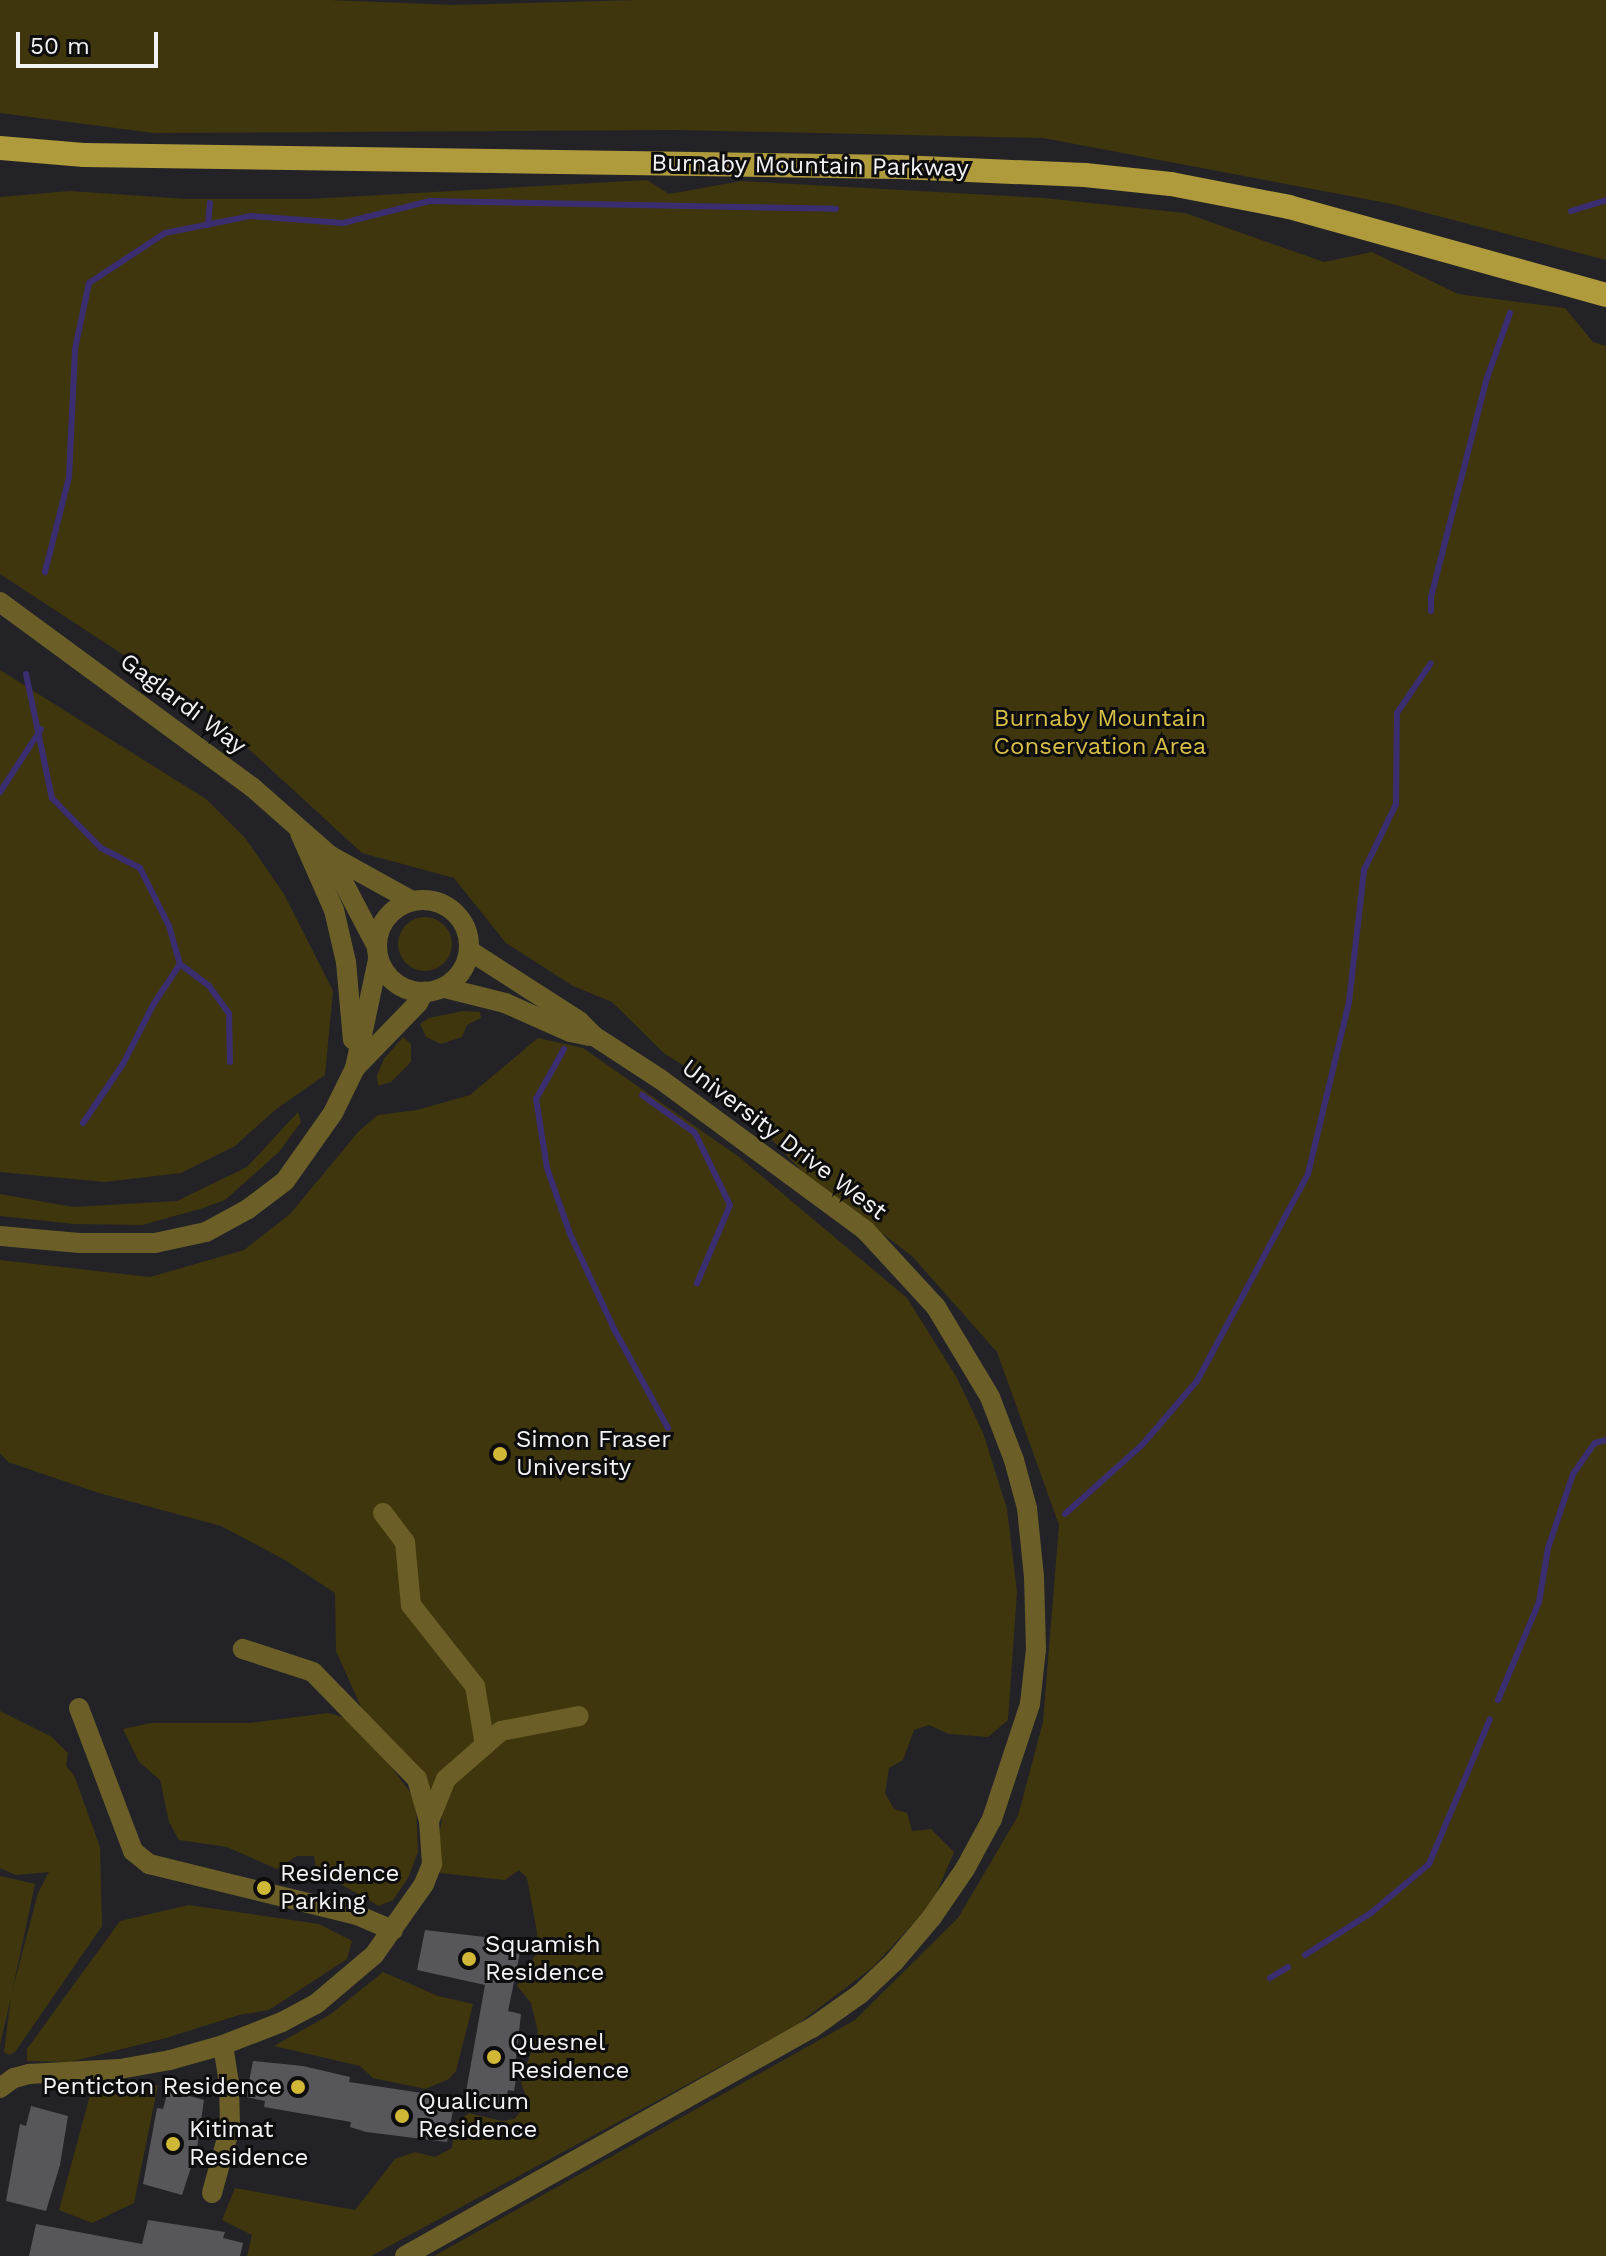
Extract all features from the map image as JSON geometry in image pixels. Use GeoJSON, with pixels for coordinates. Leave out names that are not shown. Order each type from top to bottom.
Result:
{"type":"FeatureCollection","features":[{"type":"Feature","properties":{"kind":"main road","name":"Burnaby Mountain Parkway"},"geometry":{"type":"LineString","coordinates":[[0,148],[29,152],[900,167],[1085,175],[1171,184],[1289,207],[1606,295]]}},
{"type":"Feature","properties":{"kind":"main road"},"geometry":{"type":"LineString","coordinates":[[0,158],[29,152]]}},
{"type":"Feature","properties":{"kind":"street","name":"Gaglardi Way"},"geometry":{"type":"LineString","coordinates":[[0,602],[162,719],[329,855],[412,901]]}},
{"type":"Feature","properties":{"kind":"street"},"geometry":{"type":"LineString","coordinates":[[297,826],[334,910],[346,962],[355,1068]]}},
{"type":"Feature","properties":{"kind":"street","name":"Gaglardi Way"},"geometry":{"type":"LineString","coordinates":[[329,855],[377,953]]}},
{"type":"Feature","properties":{"kind":"street"},"geometry":{"type":"LineString","coordinates":[[0,1236],[130,1245],[182,1239],[206,1232],[248,1209],[285,1181],[333,1113],[355,1068],[377,953],[386,917],[398,906],[412,901],[441,903],[454,911],[464,923],[470,951],[463,973],[445,988],[424,992],[396,984],[377,953]]}},
{"type":"Feature","properties":{"kind":"street","name":"University Drive West"},"geometry":{"type":"LineString","coordinates":[[405,2256],[812,2028],[860,1994],[894,1962],[932,1917],[965,1869],[992,1819],[1030,1704],[1035,1634],[1034,1577],[1027,1508],[990,1397],[936,1307],[865,1230],[660,1079],[594,1036],[579,1021],[470,951]]}},
{"type":"Feature","properties":{"kind":"street","name":"University Drive West"},"geometry":{"type":"LineString","coordinates":[[445,988],[505,1003],[570,1032],[594,1036]]}},
{"type":"Feature","properties":{"kind":"street"},"geometry":{"type":"LineString","coordinates":[[355,1068],[418,1003],[424,992]]}},
{"type":"Feature","properties":{"kind":"street"},"geometry":{"type":"LineString","coordinates":[[383,1513],[405,1542],[411,1605],[475,1686],[485,1745]]}},
{"type":"Feature","properties":{"kind":"street"},"geometry":{"type":"LineString","coordinates":[[0,2088],[14,2078],[29,2074],[120,2069],[223,2045],[268,2028],[316,2004],[374,1955],[424,1884],[432,1864],[429,1821],[417,1779],[313,1672],[243,1649]]}},
{"type":"Feature","properties":{"kind":"street"},"geometry":{"type":"LineString","coordinates":[[79,1708],[133,1851],[149,1864],[357,1915],[393,1930]]}},
{"type":"Feature","properties":{"kind":"street"},"geometry":{"type":"LineString","coordinates":[[429,1821],[446,1779],[501,1731],[579,1716]]}},
{"type":"Feature","properties":{"kind":"street"},"geometry":{"type":"LineString","coordinates":[[212,2193],[230,2127],[229,2083],[223,2045]]}},
{"type":"Feature","properties":{"kind":"green space"},"geometry":{"type":"Polygon","coordinates":[[[0,0],[330,0],[453,5],[638,0],[1606,0],[1606,260],[1392,204],[1043,138],[677,130],[154,133],[0,113],[0,0]]]}},
{"type":"Feature","properties":{"kind":"green space","name":"Burnaby Mountain Conservation Area"},"geometry":{"type":"Polygon","coordinates":[[[647,180],[669,194],[741,181],[1043,198],[1185,213],[1324,262],[1372,252],[1458,294],[1565,308],[1593,342],[1606,346],[1606,2256],[434,2256],[855,2020],[958,1918],[1018,1816],[1043,1722],[1059,1525],[997,1352],[912,1256],[805,1175],[728,1093],[665,1054],[612,1002],[573,986],[506,943],[454,878],[362,853],[203,707],[0,574],[0,197],[70,191],[186,199],[309,199],[647,180]]]}},
{"type":"Feature","properties":{"kind":"green space"},"geometry":{"type":"Polygon","coordinates":[[[0,670],[206,799],[246,839],[284,894],[333,991],[325,1075],[275,1110],[235,1146],[181,1173],[105,1182],[0,1172],[0,670]]]}},
{"type":"Feature","properties":{"kind":"green space"},"geometry":{"type":"Polygon","coordinates":[[[425,917],[444,925],[452,944],[444,963],[425,971],[406,963],[398,944],[406,925],[425,917]]]}},
{"type":"Feature","properties":{"kind":"green space"},"geometry":{"type":"Polygon","coordinates":[[[463,1011],[480,1012],[481,1018],[467,1025],[462,1037],[441,1044],[426,1037],[420,1024],[429,1018],[463,1011]]]}},
{"type":"Feature","properties":{"kind":"green space"},"geometry":{"type":"Polygon","coordinates":[[[403,1037],[411,1044],[411,1062],[391,1082],[378,1086],[377,1075],[384,1059],[403,1037]]]}},
{"type":"Feature","properties":{"kind":"green space"},"geometry":{"type":"Polygon","coordinates":[[[538,1038],[583,1048],[739,1157],[907,1298],[957,1378],[983,1433],[1007,1509],[1017,1592],[1008,1720],[988,1737],[949,1734],[929,1725],[914,1730],[903,1760],[889,1768],[885,1793],[894,1809],[907,1813],[912,1831],[931,1829],[954,1852],[932,1903],[873,1967],[795,2026],[371,2256],[247,2256],[252,2235],[222,2220],[235,2188],[355,2210],[395,2159],[415,2152],[435,2157],[452,2148],[454,2124],[469,2113],[502,2121],[514,2119],[528,2103],[521,2082],[538,2032],[531,2003],[517,1986],[536,1954],[537,1932],[527,1878],[519,1870],[505,1880],[440,1873],[436,1854],[442,1818],[374,1736],[336,1651],[335,1593],[285,1560],[221,1526],[99,1493],[8,1462],[0,1453],[0,1260],[150,1277],[244,1250],[290,1214],[359,1131],[378,1115],[417,1110],[470,1095],[538,1038]]]}},
{"type":"Feature","properties":{"kind":"green space"},"geometry":{"type":"Polygon","coordinates":[[[298,1112],[301,1122],[279,1152],[225,1200],[200,1209],[142,1225],[75,1224],[0,1216],[0,1194],[73,1207],[177,1201],[247,1167],[298,1112]]]}},
{"type":"Feature","properties":{"kind":"green space"},"geometry":{"type":"Polygon","coordinates":[[[0,1711],[52,1737],[68,1753],[66,1766],[74,1775],[100,1847],[102,1926],[15,2052],[9,2055],[4,2052],[11,1997],[0,2045],[0,1876],[35,1884],[12,1992],[38,1893],[49,1872],[16,1875],[0,1868],[0,1711]]]}},
{"type":"Feature","properties":{"kind":"green space"},"geometry":{"type":"Polygon","coordinates":[[[328,1713],[357,1721],[416,1800],[418,1852],[408,1878],[393,1900],[379,1906],[316,1870],[314,1856],[297,1856],[277,1869],[227,1847],[179,1840],[169,1822],[160,1780],[139,1762],[123,1729],[151,1723],[250,1723],[328,1713]]]}},
{"type":"Feature","properties":{"kind":"green space"},"geometry":{"type":"Polygon","coordinates":[[[189,1905],[319,1924],[352,1941],[347,1959],[269,2010],[239,2015],[166,2038],[70,2062],[27,2061],[27,2049],[120,1921],[189,1905]]]}},
{"type":"Feature","properties":{"kind":"green space"},"geometry":{"type":"Polygon","coordinates":[[[383,1972],[438,1996],[473,2004],[456,2071],[449,2079],[425,2089],[373,2078],[360,2066],[274,2046],[331,2014],[383,1972]]]}},
{"type":"Feature","properties":{"kind":"green space"},"geometry":{"type":"Polygon","coordinates":[[[158,2085],[134,2203],[92,2223],[59,2210],[90,2095],[158,2085]]]}},
{"type":"Feature","properties":{"kind":"building"},"geometry":{"type":"Polygon","coordinates":[[[425,1930],[502,1939],[501,1945],[521,1948],[508,2011],[521,2014],[516,2059],[519,2060],[514,2091],[508,2090],[504,2110],[464,2103],[485,1985],[417,1970],[425,1930]]]}},
{"type":"Feature","properties":{"kind":"building"},"geometry":{"type":"Polygon","coordinates":[[[253,2061],[303,2066],[350,2077],[349,2082],[435,2095],[434,2101],[454,2105],[447,2142],[366,2132],[350,2127],[351,2122],[264,2107],[265,2101],[246,2097],[253,2061]]]}},
{"type":"Feature","properties":{"kind":"building","name":"Kitimat Residence"},"geometry":{"type":"Polygon","coordinates":[[[168,2090],[204,2100],[197,2149],[182,2195],[143,2184],[157,2108],[163,2109],[168,2090]]]}},
{"type":"Feature","properties":{"kind":"building"},"geometry":{"type":"Polygon","coordinates":[[[31,2106],[68,2116],[60,2165],[46,2211],[6,2201],[20,2124],[26,2126],[31,2106]]]}},
{"type":"Feature","properties":{"kind":"building"},"geometry":{"type":"Polygon","coordinates":[[[148,2220],[225,2232],[223,2238],[243,2243],[240,2256],[29,2256],[36,2224],[142,2244],[148,2220]]]}},
{"type":"Feature","properties":{"kind":"waterway"},"geometry":{"type":"LineString","coordinates":[[1571,211],[1606,200]]}},
{"type":"Feature","properties":{"kind":"waterway"},"geometry":{"type":"LineString","coordinates":[[45,572],[69,477],[75,349],[89,283],[165,233],[251,216],[343,223],[430,201],[836,209]]}},
{"type":"Feature","properties":{"kind":"waterway"},"geometry":{"type":"LineString","coordinates":[[208,225],[210,203]]}},
{"type":"Feature","properties":{"kind":"waterway"},"geometry":{"type":"LineString","coordinates":[[1431,611],[1431,597],[1487,378],[1510,313]]}},
{"type":"Feature","properties":{"kind":"waterway"},"geometry":{"type":"LineString","coordinates":[[1065,1514],[1142,1445],[1197,1381],[1308,1174],[1349,1002],[1364,870],[1396,804],[1397,713],[1431,663]]}},
{"type":"Feature","properties":{"kind":"waterway"},"geometry":{"type":"LineString","coordinates":[[26,674],[52,798],[101,848],[140,868],[169,926],[180,964],[209,986],[229,1014],[230,1062]]}},
{"type":"Feature","properties":{"kind":"waterway"},"geometry":{"type":"LineString","coordinates":[[0,792],[41,729]]}},
{"type":"Feature","properties":{"kind":"waterway"},"geometry":{"type":"LineString","coordinates":[[83,1123],[123,1064],[153,1005],[180,964]]}},
{"type":"Feature","properties":{"kind":"waterway"},"geometry":{"type":"LineString","coordinates":[[564,1049],[536,1099],[547,1168],[570,1234],[614,1329],[668,1428]]}},
{"type":"Feature","properties":{"kind":"waterway"},"geometry":{"type":"LineString","coordinates":[[642,1095],[695,1133],[730,1205],[697,1283]]}},
{"type":"Feature","properties":{"kind":"waterway"},"geometry":{"type":"LineString","coordinates":[[1498,1700],[1539,1602],[1548,1548],[1573,1474],[1595,1443],[1606,1440]]}},
{"type":"Feature","properties":{"kind":"waterway"},"geometry":{"type":"LineString","coordinates":[[1305,1955],[1371,1913],[1429,1864],[1490,1719]]}},
{"type":"Feature","properties":{"kind":"waterway"},"geometry":{"type":"LineString","coordinates":[[1270,1978],[1288,1967]]}},
{"type":"Feature","properties":{"kind":"place","name":"Simon Fraser University"},"geometry":{"type":"Point","coordinates":[500,1454]}},
{"type":"Feature","properties":{"kind":"place","name":"Residence Parking"},"geometry":{"type":"Point","coordinates":[264,1888]}},
{"type":"Feature","properties":{"kind":"place","name":"Squamish Residence"},"geometry":{"type":"Point","coordinates":[469,1959]}},
{"type":"Feature","properties":{"kind":"place","name":"Quesnel Residence"},"geometry":{"type":"Point","coordinates":[494,2057]}},
{"type":"Feature","properties":{"kind":"place","name":"Penticton Residence"},"geometry":{"type":"Point","coordinates":[298,2087]}},
{"type":"Feature","properties":{"kind":"place","name":"Qualicum Residence"},"geometry":{"type":"Point","coordinates":[402,2116]}},
{"type":"Feature","properties":{"kind":"place","name":"Kitimat Residence"},"geometry":{"type":"Point","coordinates":[173,2144]}}]}
